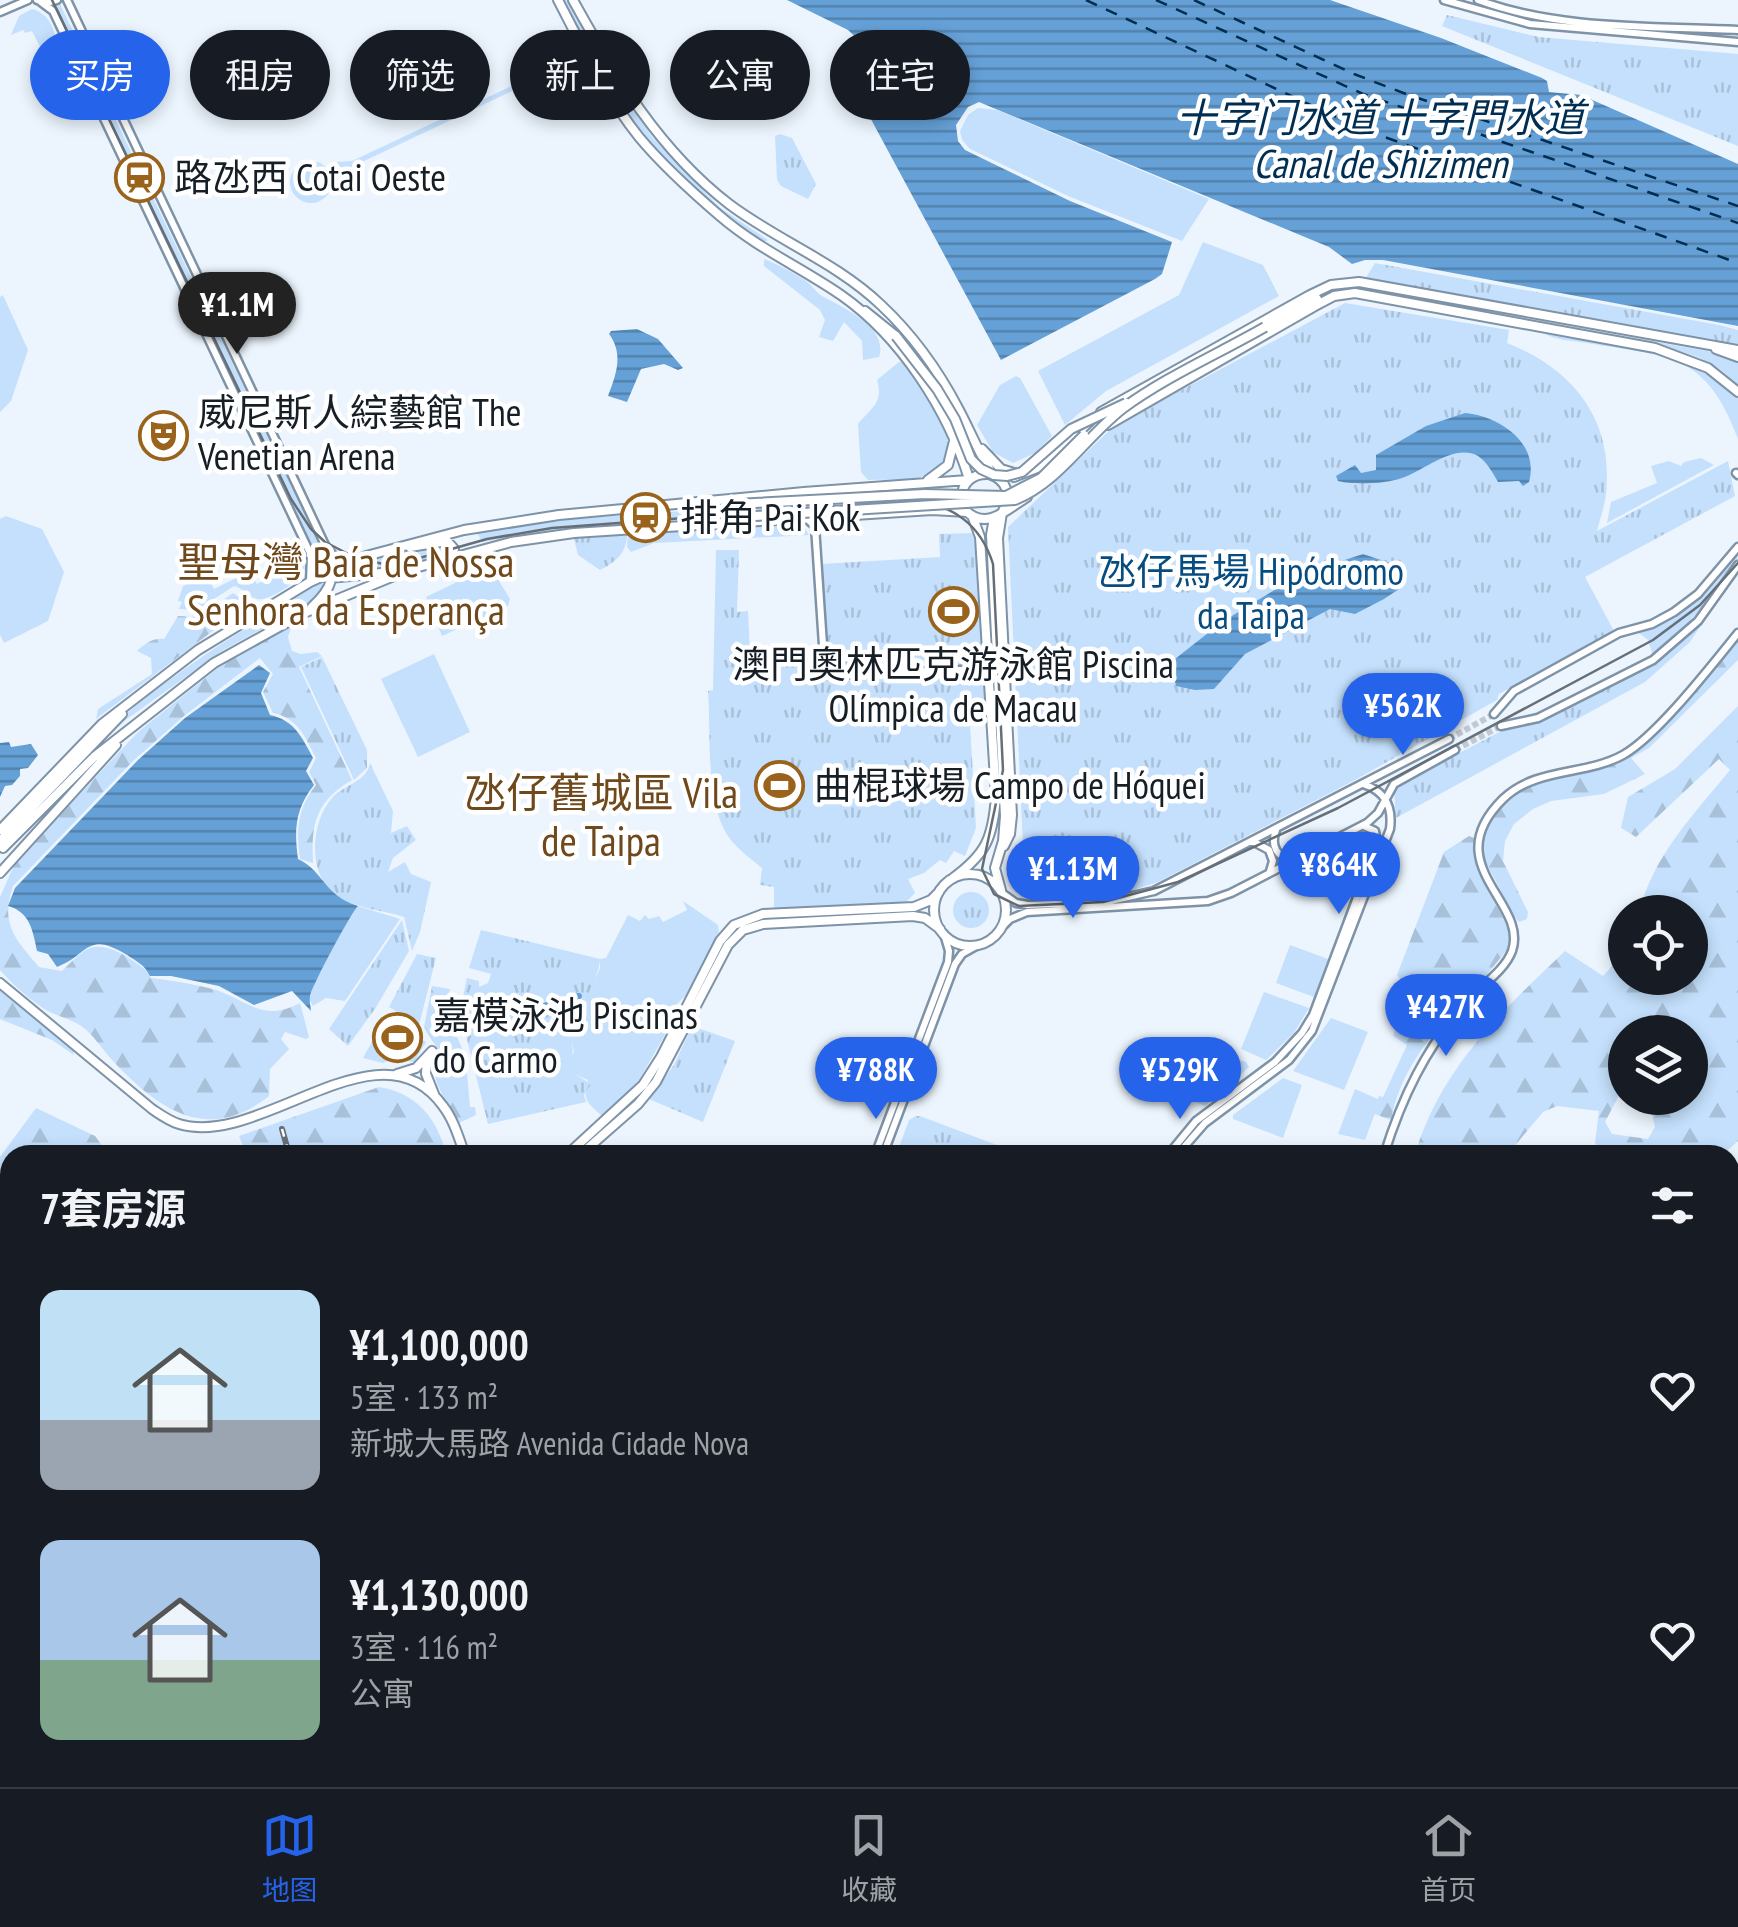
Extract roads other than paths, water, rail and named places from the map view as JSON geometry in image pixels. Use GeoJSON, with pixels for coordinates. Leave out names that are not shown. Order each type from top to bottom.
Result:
{"type":"FeatureCollection","features":[{"type":"Feature","properties":{"kind":"main road"},"geometry":{"type":"LineString","coordinates":[[0,12],[36,1],[58,0]]}},
{"type":"Feature","properties":{"kind":"main road"},"geometry":{"type":"LineString","coordinates":[[66,0],[326,547],[334,574]]}},
{"type":"Feature","properties":{"kind":"main road"},"geometry":{"type":"LineString","coordinates":[[558,0],[602,81],[662,164],[724,220],[857,306],[896,336],[943,399],[971,459],[980,469],[997,477],[1022,472],[1071,429],[1148,392],[1324,296],[1355,293],[1654,348],[1708,368],[1738,392]]}},
{"type":"Feature","properties":{"kind":"main road"},"geometry":{"type":"LineString","coordinates":[[573,0],[614,73],[651,126],[703,180],[767,230],[846,276],[902,326],[939,374],[975,444],[1008,496],[991,535],[1006,765]]}},
{"type":"Feature","properties":{"kind":"main road"},"geometry":{"type":"LineString","coordinates":[[1444,0],[1530,24],[1738,42]]}},
{"type":"Feature","properties":{"kind":"main road"},"geometry":{"type":"LineString","coordinates":[[1478,0],[1583,21],[1738,30]]}},
{"type":"Feature","properties":{"kind":"main road"},"geometry":{"type":"LineString","coordinates":[[36,1],[53,11],[323,576]]}},
{"type":"Feature","properties":{"kind":"main road"},"geometry":{"type":"LineString","coordinates":[[766,248],[771,239],[767,230]]}},
{"type":"Feature","properties":{"kind":"main road"},"geometry":{"type":"LineString","coordinates":[[786,261],[784,251],[792,244]]}},
{"type":"Feature","properties":{"kind":"main road"},"geometry":{"type":"LineString","coordinates":[[304,613],[324,595],[334,574],[351,562],[468,529],[560,515],[969,480],[981,474],[1028,474],[1102,411],[1136,390],[1338,283],[1359,282],[1738,353]]}},
{"type":"Feature","properties":{"kind":"main road"},"geometry":{"type":"LineString","coordinates":[[2,844],[94,758],[214,663],[304,613],[411,568],[511,542],[574,533],[944,510],[984,521],[1038,490],[1129,410],[1325,301],[1355,293]]}},
{"type":"Feature","properties":{"kind":"main road"},"geometry":{"type":"LineString","coordinates":[[688,1014],[722,938],[746,918],[926,903],[982,854],[995,805],[980,537],[961,496],[969,480],[954,436],[920,380],[857,306]]}},
{"type":"Feature","properties":{"kind":"main road"},"geometry":{"type":"LineString","coordinates":[[715,502],[925,494],[1006,496],[1041,478],[1102,415],[1136,390]]}},
{"type":"Feature","properties":{"kind":"main road"},"geometry":{"type":"LineString","coordinates":[[706,524],[738,517],[1016,500],[1044,484],[1109,420],[1148,392]]}},
{"type":"Feature","properties":{"kind":"main road"},"geometry":{"type":"LineString","coordinates":[[970,433],[1006,472],[1024,473],[1045,463]]}},
{"type":"Feature","properties":{"kind":"main road"},"geometry":{"type":"LineString","coordinates":[[916,482],[933,478],[944,470],[954,448],[954,436]]}},
{"type":"Feature","properties":{"kind":"main road"},"geometry":{"type":"LineString","coordinates":[[960,452],[972,455],[975,444]]}},
{"type":"Feature","properties":{"kind":"main road"},"geometry":{"type":"LineString","coordinates":[[1000,514],[1006,765],[1004,826],[995,874],[1006,907],[1001,928]]}},
{"type":"Feature","properties":{"kind":"main road"},"geometry":{"type":"LineString","coordinates":[[805,518],[815,526],[823,670],[830,678],[997,665]]}},
{"type":"Feature","properties":{"kind":"main road"},"geometry":{"type":"LineString","coordinates":[[400,546],[446,541],[454,549],[447,558]]}},
{"type":"Feature","properties":{"kind":"main road"},"geometry":{"type":"LineString","coordinates":[[326,547],[335,557],[351,562]]}},
{"type":"Feature","properties":{"kind":"main road"},"geometry":{"type":"LineString","coordinates":[[1494,714],[1514,691],[1619,633],[1652,624],[1674,612],[1698,594],[1738,547]]}},
{"type":"Feature","properties":{"kind":"main road"},"geometry":{"type":"LineString","coordinates":[[310,582],[311,554]]}},
{"type":"Feature","properties":{"kind":"main road"},"geometry":{"type":"LineString","coordinates":[[1501,726],[1538,718],[1653,660],[1698,622],[1738,564]]}},
{"type":"Feature","properties":{"kind":"main road"},"geometry":{"type":"LineString","coordinates":[[0,830],[102,724],[198,650],[323,576],[411,568]]}},
{"type":"Feature","properties":{"kind":"main road"},"geometry":{"type":"LineString","coordinates":[[1387,1145],[1398,1107],[1428,1052],[1512,950],[1512,926],[1484,876],[1478,848],[1492,810],[1515,788],[1531,780],[1606,762],[1636,746],[1738,633]]}},
{"type":"Feature","properties":{"kind":"main road"},"geometry":{"type":"LineString","coordinates":[[2,844],[134,699]]}},
{"type":"Feature","properties":{"kind":"main road"},"geometry":{"type":"LineString","coordinates":[[1,871],[140,720]]}},
{"type":"Feature","properties":{"kind":"main road"},"geometry":{"type":"LineString","coordinates":[[953,878],[976,874],[988,878],[1011,900],[1028,905],[1106,902],[1154,890],[1449,739]]}},
{"type":"Feature","properties":{"kind":"main road"},"geometry":{"type":"LineString","coordinates":[[887,1145],[955,964],[963,953],[992,938],[1010,919],[1026,912],[1208,901],[1358,828],[1374,817],[1397,781],[1455,750]]}},
{"type":"Feature","properties":{"kind":"main road"},"geometry":{"type":"LineString","coordinates":[[1186,1145],[1201,1127],[1289,1060],[1316,1026],[1388,838],[1391,817],[1385,798],[1361,784]]}},
{"type":"Feature","properties":{"kind":"main road"},"geometry":{"type":"LineString","coordinates":[[1278,828],[1273,838],[1275,849],[1283,858],[1295,860]]}},
{"type":"Feature","properties":{"kind":"main road"},"geometry":{"type":"LineString","coordinates":[[1177,1145],[1201,1117],[1284,1055],[1309,1022],[1378,843],[1372,828],[1358,828]]}},
{"type":"Feature","properties":{"kind":"main road"},"geometry":{"type":"LineString","coordinates":[[1251,842],[1263,844],[1271,853],[1273,863],[1268,874]]}},
{"type":"Feature","properties":{"kind":"main road"},"geometry":{"type":"LineString","coordinates":[[1154,890],[1153,899],[1159,906]]}},
{"type":"Feature","properties":{"kind":"main road"},"geometry":{"type":"LineString","coordinates":[[879,1145],[948,962],[949,951],[934,908],[939,892]]}},
{"type":"Feature","properties":{"kind":"main road"},"geometry":{"type":"LineString","coordinates":[[591,1145],[650,1090],[730,942],[753,926],[913,916],[930,921],[959,944],[978,945]]}},
{"type":"Feature","properties":{"kind":"main road"},"geometry":{"type":"LineString","coordinates":[[0,983],[152,1109],[181,1125],[232,1124],[355,1078],[413,1070],[432,1051],[426,1072],[435,1097]]}},
{"type":"Feature","properties":{"kind":"main road"},"geometry":{"type":"LineString","coordinates":[[578,1145],[643,1084],[682,1025]]}},
{"type":"Feature","properties":{"kind":"main road"},"geometry":{"type":"LineString","coordinates":[[387,1074],[416,1083],[435,1097],[448,1114],[460,1145]]}},
{"type":"Feature","properties":{"kind":"water","name":"十字门水道 十字門水道 Canal de Shizimen"},"geometry":{"type":"Polygon","coordinates":[[[787,0],[1330,0],[1542,78],[1547,81],[1549,92],[1581,95],[1738,164],[1738,326],[1383,260],[1352,264],[1329,247],[979,102],[970,106],[970,30],[848,30],[787,0]]]}},
{"type":"Feature","properties":{"kind":"water","name":"十字门水道 十字門水道 Canal de Shizimen"},"geometry":{"type":"Polygon","coordinates":[[[871,120],[959,120],[956,125],[958,141],[965,150],[1070,201],[1172,242],[1162,274],[1155,279],[1001,360],[871,120]]]}},
{"type":"Feature","properties":{"kind":"water"},"geometry":{"type":"Polygon","coordinates":[[[637,329],[658,339],[683,368],[664,364],[641,369],[627,402],[608,396],[617,357],[609,334],[637,329]]]}},
{"type":"Feature","properties":{"kind":"water"},"geometry":{"type":"Polygon","coordinates":[[[1465,413],[1490,419],[1514,434],[1528,455],[1529,482],[1523,486],[1519,481],[1498,482],[1484,461],[1469,453],[1449,455],[1395,480],[1338,481],[1336,476],[1355,465],[1361,473],[1376,470],[1376,455],[1426,426],[1465,413]]]}},
{"type":"Feature","properties":{"kind":"water"},"geometry":{"type":"Polygon","coordinates":[[[1363,554],[1393,564],[1407,578],[1402,587],[1355,614],[1330,609],[1245,654],[1214,689],[1176,686],[1172,667],[1175,659],[1222,622],[1299,575],[1363,554]]]}},
{"type":"Feature","properties":{"kind":"water"},"geometry":{"type":"Polygon","coordinates":[[[259,665],[270,673],[261,693],[270,715],[291,725],[313,758],[306,771],[314,785],[297,820],[298,859],[338,896],[358,906],[317,980],[310,997],[311,1011],[292,991],[254,1005],[219,986],[171,976],[150,976],[137,961],[103,945],[89,947],[57,967],[48,954],[37,951],[26,918],[8,906],[15,888],[138,760],[185,718],[259,665]]]}},
{"type":"Feature","properties":{"kind":"water"},"geometry":{"type":"Polygon","coordinates":[[[9,742],[11,747],[31,744],[38,755],[28,768],[20,769],[20,776],[12,785],[5,786],[0,797],[0,743],[9,742]]]}},
{"type":"Feature","properties":{"kind":"waterway"},"geometry":{"type":"LineString","coordinates":[[495,1010],[537,1008],[579,996]]}},
{"type":"Feature","properties":{"kind":"tunnel"},"geometry":{"type":"LineString","coordinates":[[1449,739],[1494,714]]}},
{"type":"Feature","properties":{"kind":"tunnel"},"geometry":{"type":"LineString","coordinates":[[1455,750],[1501,726]]}},
{"type":"Feature","properties":{"kind":"tram line"},"geometry":{"type":"LineString","coordinates":[[52,0],[291,499],[325,542],[354,557],[383,564],[552,528],[911,501],[939,506],[973,527],[993,564],[1003,770],[982,869],[994,894],[1019,906],[1103,902],[1178,882],[1338,808],[1653,640],[1700,605],[1738,563]]}},
{"type":"Feature","properties":{"kind":"railway"},"geometry":{"type":"LineString","coordinates":[[282,1129],[286,1145]]}},
{"type":"Feature","properties":{"kind":"place","name":"路氹西 Cotai Oeste"},"geometry":{"type":"Point","coordinates":[139,178]}},
{"type":"Feature","properties":{"kind":"place","name":"威尼斯人綜藝館 The Venetian Arena"},"geometry":{"type":"Point","coordinates":[163,435]}},
{"type":"Feature","properties":{"kind":"place","name":"排角 Pai Kok"},"geometry":{"type":"Point","coordinates":[645,518]}},
{"type":"Feature","properties":{"kind":"place","name":"澳門奧林匹克游泳館 Piscina Olímpica de Macau"},"geometry":{"type":"Point","coordinates":[953,611]}},
{"type":"Feature","properties":{"kind":"place","name":"曲棍球場 Campo de Hóquei"},"geometry":{"type":"Point","coordinates":[779,786]}},
{"type":"Feature","properties":{"kind":"place","name":"嘉模泳池 Piscinas do Carmo"},"geometry":{"type":"Point","coordinates":[398,1038]}},
{"type":"Feature","properties":{"kind":"district","name":"聖母灣 Baía de Nossa Senhora da Esperança"},"geometry":{"type":"Point","coordinates":[346,586]}},
{"type":"Feature","properties":{"kind":"district","name":"氹仔舊城區 Vila de Taipa"},"geometry":{"type":"Point","coordinates":[601,817]}},
{"type":"Feature","properties":{"kind":"park label","name":"氹仔馬場 Hipódromo da Taipa"},"geometry":{"type":"Point","coordinates":[1251,594]}}]}
